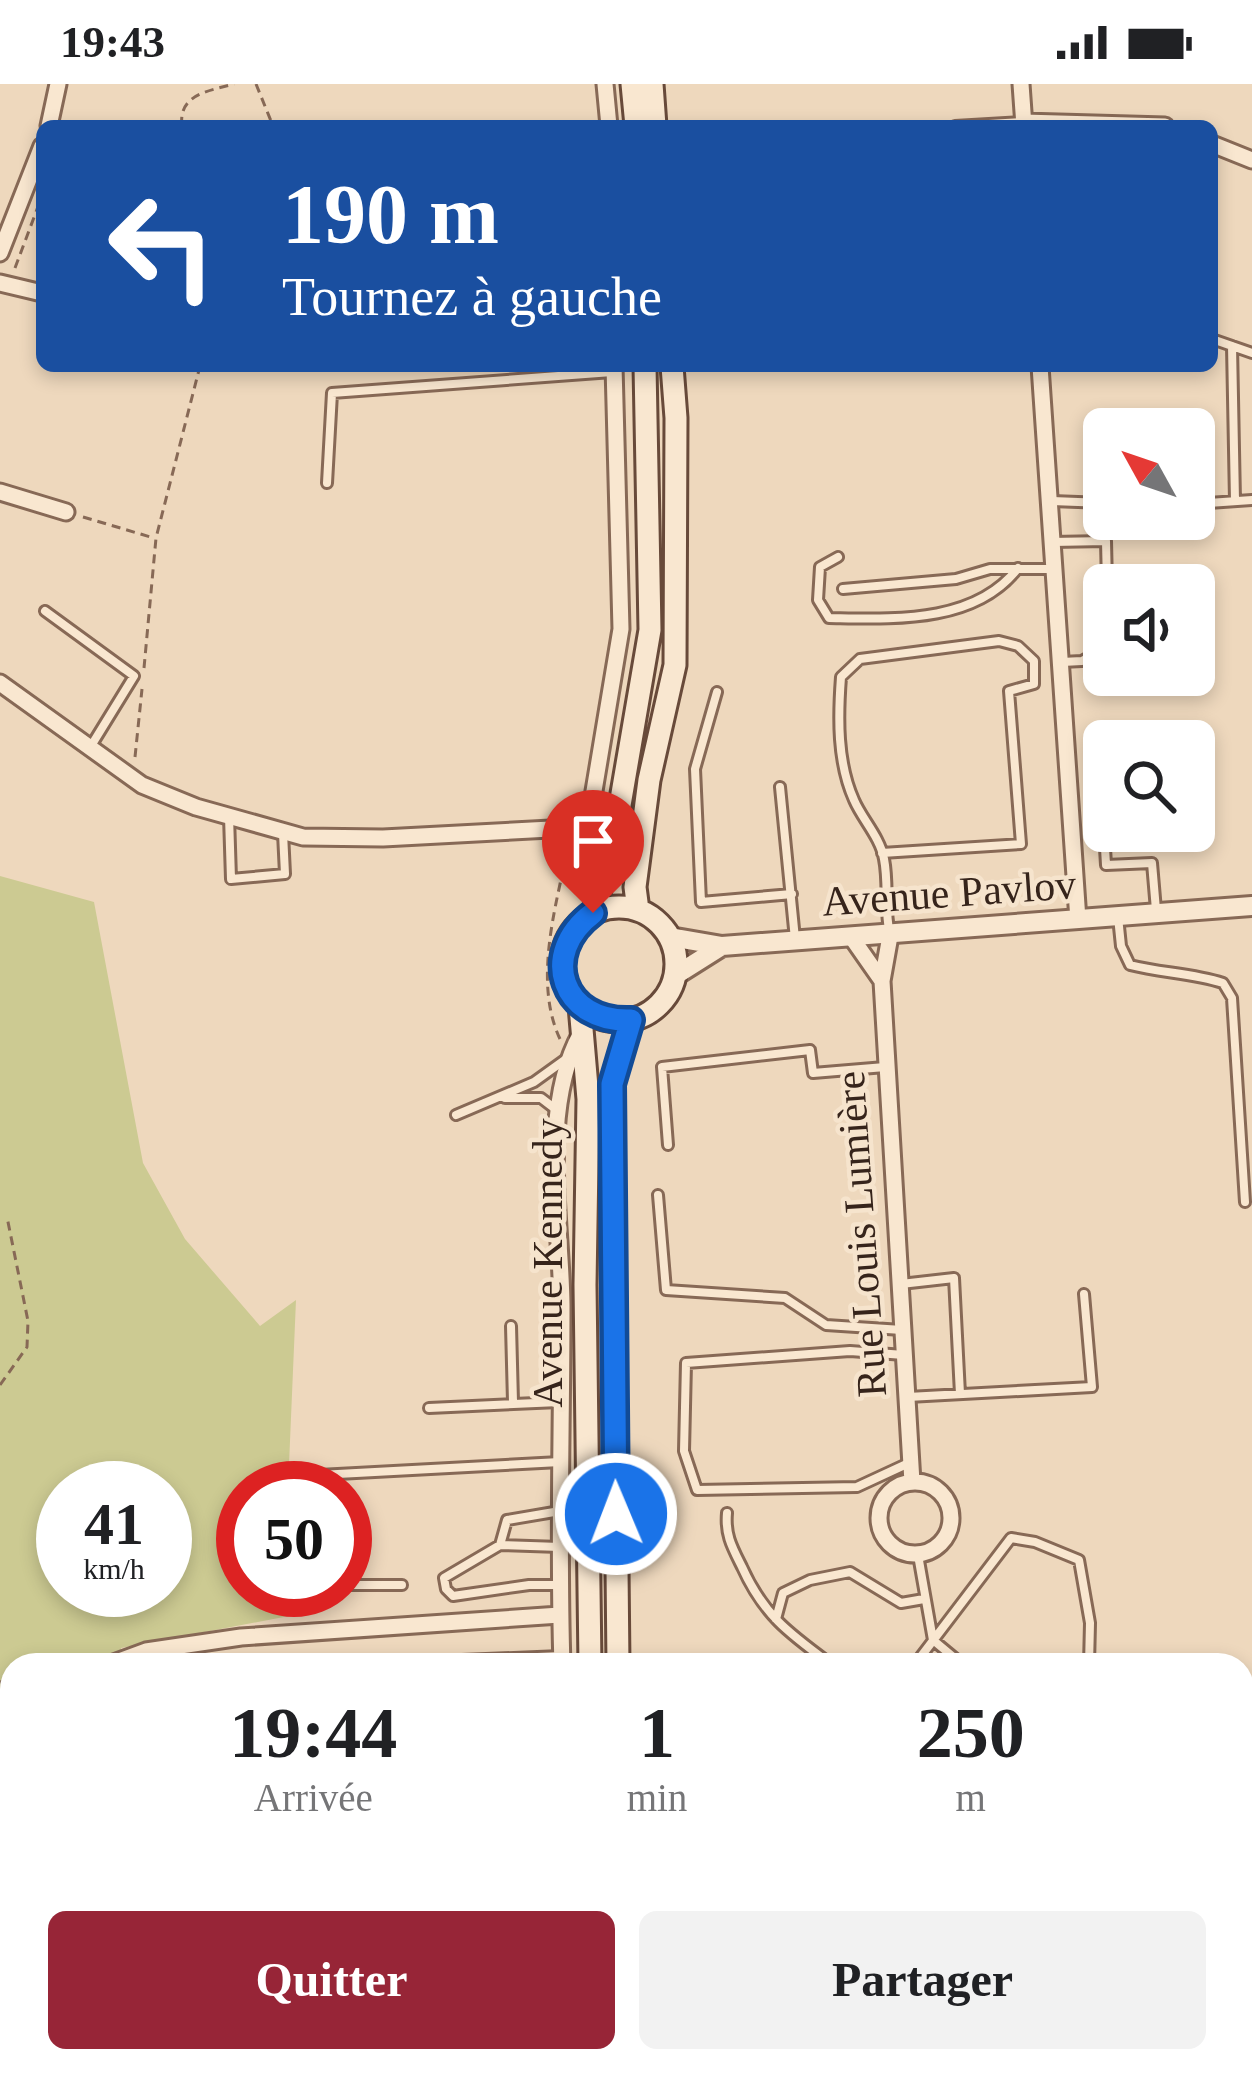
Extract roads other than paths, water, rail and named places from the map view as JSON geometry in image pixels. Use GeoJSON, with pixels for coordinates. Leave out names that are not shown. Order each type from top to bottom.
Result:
{"type":"FeatureCollection","features":[{"type":"Feature","properties":{"kind":"main road"},"geometry":{"type":"LineString","coordinates":[[632,84],[635,120]]}},
{"type":"Feature","properties":{"kind":"main road"},"geometry":{"type":"LineString","coordinates":[[652,84],[655,120]]}},
{"type":"Feature","properties":{"kind":"main road"},"geometry":{"type":"LineString","coordinates":[[593,913],[613,846],[650,630],[645,372]]}},
{"type":"Feature","properties":{"kind":"main road"},"geometry":{"type":"LineString","coordinates":[[638,910],[635,887],[650,780],[675,664],[672,372]]}},
{"type":"Feature","properties":{"kind":"main road"},"geometry":{"type":"LineString","coordinates":[[623,907],[638,910],[662,925],[670,937],[676,975],[660,1004],[631,1020],[595,1016],[569,992],[563,956],[579,924],[593,913],[623,907]]}},
{"type":"Feature","properties":{"kind":"main road","name":"Avenue Kennedy"},"geometry":{"type":"LineString","coordinates":[[580,1006],[588,1100],[585,1285],[590,1653]]}},
{"type":"Feature","properties":{"kind":"main road","name":"Avenue Kennedy"},"geometry":{"type":"LineString","coordinates":[[618,1653],[612,1084],[631,1020]]}},
{"type":"Feature","properties":{"kind":"street"},"geometry":{"type":"LineString","coordinates":[[50,120],[58,84]]}},
{"type":"Feature","properties":{"kind":"street"},"geometry":{"type":"LineString","coordinates":[[605,84],[608,120]]}},
{"type":"Feature","properties":{"kind":"street"},"geometry":{"type":"LineString","coordinates":[[1021,84],[1024,120]]}},
{"type":"Feature","properties":{"kind":"street"},"geometry":{"type":"LineString","coordinates":[[1218,146],[1252,160]]}},
{"type":"Feature","properties":{"kind":"street"},"geometry":{"type":"LineString","coordinates":[[0,253],[36,161]]}},
{"type":"Feature","properties":{"kind":"street"},"geometry":{"type":"LineString","coordinates":[[3,284],[36,292]]}},
{"type":"Feature","properties":{"kind":"street"},"geometry":{"type":"LineString","coordinates":[[580,827],[621,629],[614,372]]}},
{"type":"Feature","properties":{"kind":"street"},"geometry":{"type":"LineString","coordinates":[[1040,372],[1078,920]]}},
{"type":"Feature","properties":{"kind":"street"},"geometry":{"type":"LineString","coordinates":[[0,493],[66,512]]}},
{"type":"Feature","properties":{"kind":"street"},"geometry":{"type":"LineString","coordinates":[[0,683],[130,776],[196,807],[303,837],[383,838],[580,827],[613,846]]}},
{"type":"Feature","properties":{"kind":"street","name":"Avenue Pavlov"},"geometry":{"type":"LineString","coordinates":[[670,937],[722,946],[1252,906]]}},
{"type":"Feature","properties":{"kind":"street","name":"Rue Louis Lumière"},"geometry":{"type":"LineString","coordinates":[[890,936],[882,981],[912,1482]]}},
{"type":"Feature","properties":{"kind":"street"},"geometry":{"type":"LineString","coordinates":[[852,938],[882,981]]}},
{"type":"Feature","properties":{"kind":"street","name":"Avenue Pavlov"},"geometry":{"type":"LineString","coordinates":[[676,975],[722,946]]}},
{"type":"Feature","properties":{"kind":"street"},"geometry":{"type":"LineString","coordinates":[[562,1653],[559,1112],[560,1084],[581,1033]]}},
{"type":"Feature","properties":{"kind":"street"},"geometry":{"type":"LineString","coordinates":[[912,1482],[936,1488],[951,1509],[948,1534],[941,1544],[918,1555],[892,1546],[879,1521],[887,1495],[912,1482]]}},
{"type":"Feature","properties":{"kind":"street"},"geometry":{"type":"LineString","coordinates":[[141,1653],[242,1637],[560,1615]]}},
{"type":"Feature","properties":{"kind":"lane"},"geometry":{"type":"LineString","coordinates":[[1218,341],[1252,353]]}},
{"type":"Feature","properties":{"kind":"lane"},"geometry":{"type":"LineString","coordinates":[[1232,346],[1234,501]]}},
{"type":"Feature","properties":{"kind":"lane"},"geometry":{"type":"LineString","coordinates":[[327,483],[332,393],[579,372]]}},
{"type":"Feature","properties":{"kind":"lane"},"geometry":{"type":"LineString","coordinates":[[1215,502],[1252,500]]}},
{"type":"Feature","properties":{"kind":"lane"},"geometry":{"type":"LineString","coordinates":[[1049,501],[1083,502]]}},
{"type":"Feature","properties":{"kind":"lane"},"geometry":{"type":"LineString","coordinates":[[1052,542],[1106,541],[1107,564]]}},
{"type":"Feature","properties":{"kind":"lane"},"geometry":{"type":"LineString","coordinates":[[838,557],[820,567],[818,599],[829,617],[904,618],[955,610],[1002,590],[1018,568]]}},
{"type":"Feature","properties":{"kind":"lane"},"geometry":{"type":"LineString","coordinates":[[843,590],[956,579],[990,569],[1054,569]]}},
{"type":"Feature","properties":{"kind":"lane"},"geometry":{"type":"LineString","coordinates":[[45,610],[134,676],[91,746]]}},
{"type":"Feature","properties":{"kind":"lane"},"geometry":{"type":"LineString","coordinates":[[882,853],[1021,844],[1009,691],[1034,684],[1034,661],[1018,646],[999,641],[860,659],[842,677],[837,721],[846,776],[882,853],[890,936]]}},
{"type":"Feature","properties":{"kind":"lane"},"geometry":{"type":"LineString","coordinates":[[1060,662],[1083,660]]}},
{"type":"Feature","properties":{"kind":"lane"},"geometry":{"type":"LineString","coordinates":[[717,692],[695,769],[700,902],[792,894]]}},
{"type":"Feature","properties":{"kind":"lane"},"geometry":{"type":"LineString","coordinates":[[780,787],[796,940]]}},
{"type":"Feature","properties":{"kind":"lane"},"geometry":{"type":"LineString","coordinates":[[230,816],[231,878],[285,874],[284,831]]}},
{"type":"Feature","properties":{"kind":"lane"},"geometry":{"type":"LineString","coordinates":[[1105,852],[1106,865],[1152,863],[1156,911]]}},
{"type":"Feature","properties":{"kind":"lane"},"geometry":{"type":"LineString","coordinates":[[1118,916],[1121,946],[1130,965],[1178,970],[1223,983],[1232,998],[1245,1202]]}},
{"type":"Feature","properties":{"kind":"lane"},"geometry":{"type":"LineString","coordinates":[[668,1145],[662,1067],[810,1050],[813,1073],[886,1067]]}},
{"type":"Feature","properties":{"kind":"lane"},"geometry":{"type":"LineString","coordinates":[[456,1115],[534,1082],[568,1057]]}},
{"type":"Feature","properties":{"kind":"lane"},"geometry":{"type":"LineString","coordinates":[[503,1098],[541,1098],[559,1112]]}},
{"type":"Feature","properties":{"kind":"lane"},"geometry":{"type":"LineString","coordinates":[[658,1195],[666,1290],[785,1298],[826,1325],[904,1330]]}},
{"type":"Feature","properties":{"kind":"lane"},"geometry":{"type":"LineString","coordinates":[[901,1284],[954,1278],[960,1394]]}},
{"type":"Feature","properties":{"kind":"lane"},"geometry":{"type":"LineString","coordinates":[[908,1396],[1092,1387],[1084,1294]]}},
{"type":"Feature","properties":{"kind":"lane"},"geometry":{"type":"LineString","coordinates":[[511,1326],[513,1402]]}},
{"type":"Feature","properties":{"kind":"lane"},"geometry":{"type":"LineString","coordinates":[[905,1355],[850,1351],[686,1363],[684,1450],[698,1490],[857,1486],[911,1462]]}},
{"type":"Feature","properties":{"kind":"lane"},"geometry":{"type":"LineString","coordinates":[[429,1408],[560,1402]]}},
{"type":"Feature","properties":{"kind":"lane"},"geometry":{"type":"LineString","coordinates":[[372,1472],[560,1462]]}},
{"type":"Feature","properties":{"kind":"lane"},"geometry":{"type":"LineString","coordinates":[[500,1545],[507,1520],[560,1510]]}},
{"type":"Feature","properties":{"kind":"lane"},"geometry":{"type":"LineString","coordinates":[[728,1513],[725,1532],[758,1602],[817,1653]]}},
{"type":"Feature","properties":{"kind":"lane"},"geometry":{"type":"LineString","coordinates":[[924,1653],[1011,1538],[1079,1560],[1090,1622],[1089,1653]]}},
{"type":"Feature","properties":{"kind":"lane"},"geometry":{"type":"LineString","coordinates":[[560,1547],[500,1545],[444,1578],[453,1596],[560,1585]]}},
{"type":"Feature","properties":{"kind":"lane"},"geometry":{"type":"LineString","coordinates":[[918,1555],[933,1640],[949,1653]]}},
{"type":"Feature","properties":{"kind":"lane"},"geometry":{"type":"LineString","coordinates":[[776,1619],[783,1593],[810,1580],[850,1572],[901,1603],[924,1599]]}},
{"type":"Feature","properties":{"kind":"lane"},"geometry":{"type":"LineString","coordinates":[[372,1585],[402,1585]]}}]}
